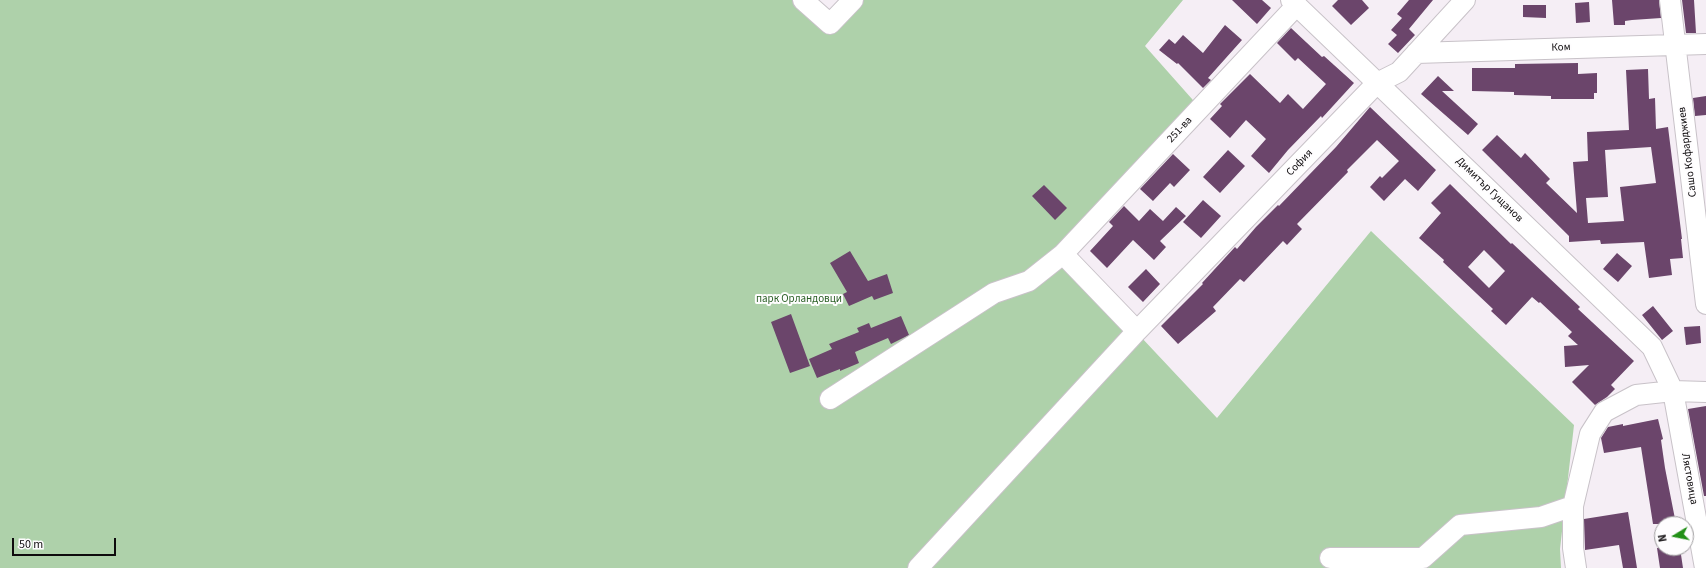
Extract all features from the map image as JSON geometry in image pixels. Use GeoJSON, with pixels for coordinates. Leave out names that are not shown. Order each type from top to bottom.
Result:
{"type":"FeatureCollection","features":[{"type":"Feature","properties":{"kind":"street"},"geometry":{"type":"LineString","coordinates":[[804,0],[830,24],[853,0]]}},
{"type":"Feature","properties":{"kind":"street","name":"София"},"geometry":{"type":"LineString","coordinates":[[918,568],[974,510],[1137,331],[1377,83],[1398,72],[1465,0]]}},
{"type":"Feature","properties":{"kind":"street","name":"Сашо Кофарджиев"},"geometry":{"type":"LineString","coordinates":[[1670,0],[1706,304]]}},
{"type":"Feature","properties":{"kind":"street","name":"Димитър Гущанов"},"geometry":{"type":"LineString","coordinates":[[1294,3],[1652,347],[1673,391]]}},
{"type":"Feature","properties":{"kind":"street","name":"251-ва"},"geometry":{"type":"LineString","coordinates":[[830,399],[994,293],[1029,281],[1063,254],[1294,3]]}},
{"type":"Feature","properties":{"kind":"street","name":"Ком"},"geometry":{"type":"LineString","coordinates":[[1416,52],[1706,44]]}},
{"type":"Feature","properties":{"kind":"street"},"geometry":{"type":"LineString","coordinates":[[1063,254],[1137,331]]}},
{"type":"Feature","properties":{"kind":"street"},"geometry":{"type":"LineString","coordinates":[[1576,568],[1573,548],[1572,506],[1590,434],[1604,412],[1636,395],[1673,391],[1706,392]]}},
{"type":"Feature","properties":{"kind":"street","name":"Лястовица"},"geometry":{"type":"LineString","coordinates":[[1673,391],[1705,568]]}},
{"type":"Feature","properties":{"kind":"street"},"geometry":{"type":"LineString","coordinates":[[1330,558],[1423,558],[1460,524],[1541,517],[1572,506]]}},
{"type":"Feature","properties":{"kind":"green space","name":"парк Орландовци"},"geometry":{"type":"Polygon","coordinates":[[[0,0],[792,0],[830,33],[863,0],[1183,0],[1145,46],[1200,108],[1063,254],[1217,418],[1371,231],[1574,425],[1560,549],[1561,568],[0,568],[0,0]]]}},
{"type":"Feature","properties":{"kind":"building"},"geometry":{"type":"Polygon","coordinates":[[[1232,0],[1262,0],[1271,8],[1257,24],[1232,0]]]}},
{"type":"Feature","properties":{"kind":"building"},"geometry":{"type":"Polygon","coordinates":[[[1338,0],[1362,0],[1369,8],[1351,25],[1332,6],[1338,0]]]}},
{"type":"Feature","properties":{"kind":"building"},"geometry":{"type":"Polygon","coordinates":[[[1409,0],[1433,0],[1409,29],[1415,35],[1398,53],[1388,44],[1397,35],[1391,30],[1402,18],[1397,14],[1409,0]]]}},
{"type":"Feature","properties":{"kind":"building"},"geometry":{"type":"Polygon","coordinates":[[[1612,0],[1659,0],[1661,18],[1625,21],[1625,25],[1614,25],[1612,0]]]}},
{"type":"Feature","properties":{"kind":"building"},"geometry":{"type":"Polygon","coordinates":[[[1682,0],[1694,0],[1696,33],[1686,33],[1682,0]]]}},
{"type":"Feature","properties":{"kind":"building"},"geometry":{"type":"Polygon","coordinates":[[[1589,2],[1590,22],[1576,23],[1575,3],[1589,2]]]}},
{"type":"Feature","properties":{"kind":"building"},"geometry":{"type":"Polygon","coordinates":[[[1523,5],[1546,5],[1546,18],[1523,17],[1523,5]]]}},
{"type":"Feature","properties":{"kind":"building"},"geometry":{"type":"Polygon","coordinates":[[[1225,25],[1242,40],[1208,78],[1211,80],[1203,88],[1178,63],[1177,64],[1159,50],[1169,39],[1175,44],[1183,35],[1203,53],[1225,25]]]}},
{"type":"Feature","properties":{"kind":"building"},"geometry":{"type":"Polygon","coordinates":[[[1291,28],[1322,57],[1324,56],[1354,83],[1322,118],[1321,116],[1288,150],[1269,173],[1251,156],[1266,139],[1246,120],[1230,138],[1210,119],[1222,106],[1220,104],[1250,74],[1280,103],[1288,94],[1303,109],[1326,84],[1298,58],[1295,61],[1277,43],[1291,28]]]}},
{"type":"Feature","properties":{"kind":"building"},"geometry":{"type":"Polygon","coordinates":[[[1578,63],[1578,74],[1597,73],[1597,93],[1594,93],[1594,99],[1551,99],[1551,96],[1514,95],[1514,92],[1472,91],[1472,68],[1515,68],[1515,64],[1578,63]]]}},
{"type":"Feature","properties":{"kind":"building"},"geometry":{"type":"Polygon","coordinates":[[[1648,69],[1649,99],[1655,98],[1656,129],[1668,127],[1683,258],[1670,259],[1672,275],[1649,278],[1644,242],[1601,244],[1600,240],[1569,242],[1569,236],[1482,150],[1497,135],[1521,158],[1525,153],[1550,179],[1546,183],[1577,213],[1573,162],[1588,161],[1587,132],[1629,130],[1626,70],[1648,69]],[[1651,147],[1605,150],[1608,197],[1586,198],[1588,223],[1624,221],[1620,187],[1656,183],[1651,147]]]}},
{"type":"Feature","properties":{"kind":"building"},"geometry":{"type":"Polygon","coordinates":[[[1438,76],[1454,91],[1442,91],[1478,124],[1468,135],[1421,94],[1438,76]]]}},
{"type":"Feature","properties":{"kind":"building"},"geometry":{"type":"Polygon","coordinates":[[[1706,96],[1706,115],[1695,116],[1693,98],[1706,96]]]}},
{"type":"Feature","properties":{"kind":"building"},"geometry":{"type":"Polygon","coordinates":[[[1370,107],[1436,170],[1418,191],[1405,179],[1384,201],[1370,187],[1380,176],[1382,178],[1399,161],[1377,140],[1297,224],[1302,229],[1287,245],[1283,241],[1244,282],[1240,279],[1213,307],[1216,311],[1178,344],[1161,326],[1203,284],[1202,283],[1235,247],[1237,249],[1256,227],[1278,205],[1279,206],[1336,147],[1370,107]]]}},
{"type":"Feature","properties":{"kind":"building"},"geometry":{"type":"Polygon","coordinates":[[[1228,150],[1245,166],[1220,193],[1203,177],[1228,150]]]}},
{"type":"Feature","properties":{"kind":"building"},"geometry":{"type":"Polygon","coordinates":[[[1173,154],[1190,170],[1174,187],[1170,183],[1153,201],[1140,189],[1173,154]]]}},
{"type":"Feature","properties":{"kind":"building"},"geometry":{"type":"Polygon","coordinates":[[[1450,184],[1511,244],[1512,243],[1580,307],[1578,309],[1634,361],[1611,385],[1615,389],[1607,397],[1595,405],[1572,382],[1589,365],[1565,367],[1564,346],[1578,345],[1568,336],[1572,332],[1540,302],[1539,303],[1532,297],[1506,325],[1491,311],[1493,309],[1443,262],[1444,260],[1419,238],[1441,213],[1431,203],[1450,184]],[[1484,250],[1468,267],[1489,288],[1505,271],[1484,250]]]}},
{"type":"Feature","properties":{"kind":"building"},"geometry":{"type":"Polygon","coordinates":[[[1044,185],[1067,208],[1055,220],[1032,196],[1044,185]]]}},
{"type":"Feature","properties":{"kind":"building"},"geometry":{"type":"Polygon","coordinates":[[[1203,200],[1221,216],[1201,238],[1183,222],[1203,200]]]}},
{"type":"Feature","properties":{"kind":"building"},"geometry":{"type":"Polygon","coordinates":[[[1124,206],[1139,221],[1150,209],[1163,221],[1176,207],[1186,216],[1160,241],[1166,247],[1154,260],[1133,240],[1107,268],[1090,251],[1113,226],[1109,222],[1124,206]]]}},
{"type":"Feature","properties":{"kind":"building"},"geometry":{"type":"Polygon","coordinates":[[[850,251],[868,281],[887,274],[893,293],[874,300],[872,296],[849,306],[843,294],[847,292],[830,263],[850,251]]]}},
{"type":"Feature","properties":{"kind":"building"},"geometry":{"type":"Polygon","coordinates":[[[1617,253],[1632,266],[1618,282],[1603,269],[1617,253]]]}},
{"type":"Feature","properties":{"kind":"building"},"geometry":{"type":"Polygon","coordinates":[[[1146,269],[1160,284],[1143,302],[1128,287],[1146,269]]]}},
{"type":"Feature","properties":{"kind":"building"},"geometry":{"type":"Polygon","coordinates":[[[1653,306],[1673,331],[1662,340],[1642,315],[1653,306]]]}},
{"type":"Feature","properties":{"kind":"building"},"geometry":{"type":"Polygon","coordinates":[[[791,314],[810,366],[790,373],[771,322],[791,314]]]}},
{"type":"Feature","properties":{"kind":"building"},"geometry":{"type":"Polygon","coordinates":[[[901,316],[909,335],[891,344],[888,338],[855,352],[859,363],[817,378],[809,359],[832,349],[829,344],[859,332],[857,328],[869,323],[871,328],[901,316]]]}},
{"type":"Feature","properties":{"kind":"building"},"geometry":{"type":"Polygon","coordinates":[[[1700,326],[1701,343],[1686,345],[1684,327],[1700,326]]]}},
{"type":"Feature","properties":{"kind":"building"},"geometry":{"type":"Polygon","coordinates":[[[1706,406],[1706,496],[1704,496],[1688,409],[1706,406]]]}},
{"type":"Feature","properties":{"kind":"building"},"geometry":{"type":"Polygon","coordinates":[[[1658,419],[1663,439],[1661,440],[1665,468],[1674,516],[1654,516],[1653,524],[1641,447],[1604,453],[1601,438],[1608,427],[1623,424],[1623,426],[1658,419]]]}},
{"type":"Feature","properties":{"kind":"building"},"geometry":{"type":"Polygon","coordinates":[[[1628,512],[1637,568],[1623,568],[1619,545],[1585,550],[1584,519],[1628,512]]]}},
{"type":"Feature","properties":{"kind":"building"},"geometry":{"type":"Polygon","coordinates":[[[1658,556],[1681,556],[1683,568],[1660,568],[1658,556]]]}}]}
